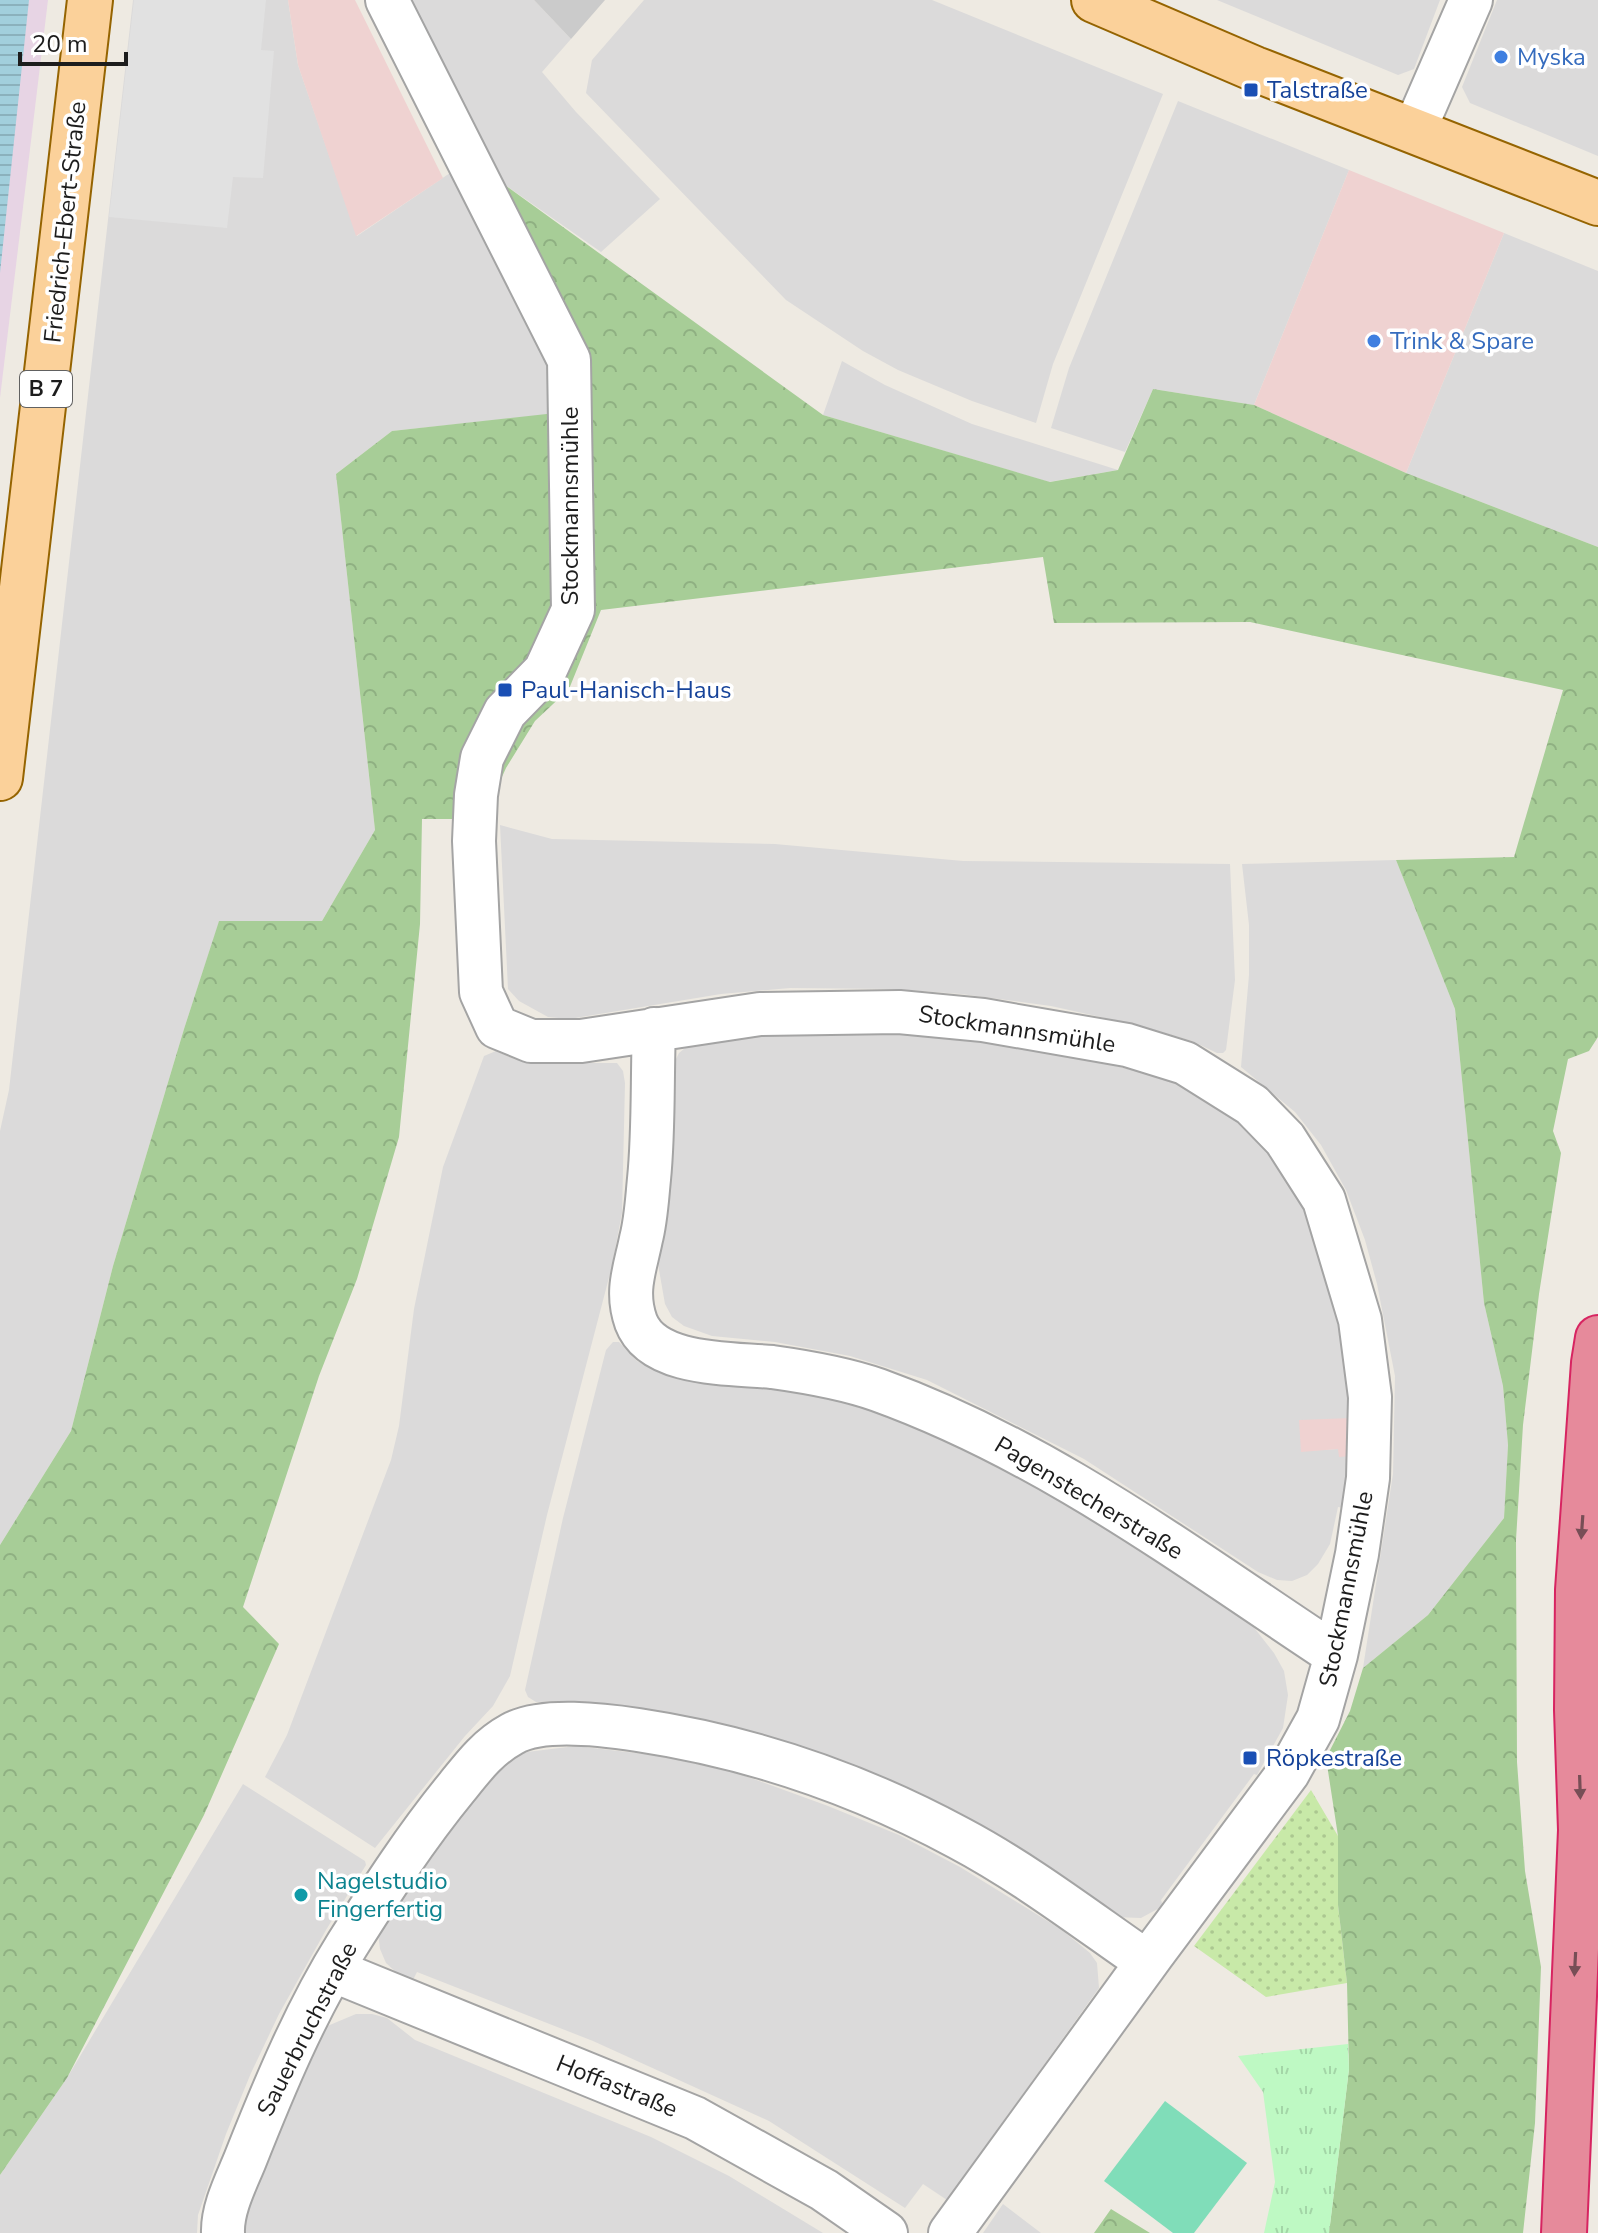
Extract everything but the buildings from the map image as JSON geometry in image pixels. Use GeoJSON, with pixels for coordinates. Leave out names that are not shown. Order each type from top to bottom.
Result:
{"type":"FeatureCollection","features":[{"type":"Feature","properties":{"kind":"highway"},"geometry":{"type":"LineString","coordinates":[[1564,2233],[1581,1830],[1577,1710],[1578,1590],[1598,1338]]}},
{"type":"Feature","properties":{"kind":"highway"},"geometry":{"type":"LineString","coordinates":[[1581,1830],[1598,1925]]}},
{"type":"Feature","properties":{"kind":"main road","name":"Friedrich-Ebert-Straße"},"geometry":{"type":"LineString","coordinates":[[0,778],[90,0]]}},
{"type":"Feature","properties":{"kind":"main road"},"geometry":{"type":"LineString","coordinates":[[1094,0],[1255,69],[1598,203]]}},
{"type":"Feature","properties":{"kind":"street","name":"Stockmannsmühle"},"geometry":{"type":"LineString","coordinates":[[387,0],[569,360],[573,610],[545,671],[505,712],[482,758],[476,795],[474,841],[481,992],[497,1027],[531,1041],[581,1041],[760,1014],[899,1012],[983,1020],[1127,1045],[1185,1063],[1252,1105],[1285,1139],[1324,1200],[1360,1320],[1370,1397],[1368,1478],[1357,1554],[1336,1655],[1318,1719],[1288,1773],[950,2233]]}},
{"type":"Feature","properties":{"kind":"street"},"geometry":{"type":"LineString","coordinates":[[1414,131],[1471,0]]}},
{"type":"Feature","properties":{"kind":"street","name":"Pagenstecherstraße"},"geometry":{"type":"LineString","coordinates":[[654,1029],[649,1177],[642,1237],[629,1287],[636,1324],[655,1346],[691,1360],[773,1367],[850,1380],[931,1410],[1043,1465],[1109,1504],[1336,1655]]}},
{"type":"Feature","properties":{"kind":"street","name":"Sauerbruchstraße"},"geometry":{"type":"LineString","coordinates":[[223,2233],[231,2193],[260,2120],[332,1970],[393,1873],[445,1802],[485,1753],[514,1732],[556,1724],[603,1724],[744,1750],[804,1770],[872,1795],[961,1839],[1030,1881],[1147,1962]]}},
{"type":"Feature","properties":{"kind":"street","name":"Hoffastraße"},"geometry":{"type":"LineString","coordinates":[[332,1970],[695,2118],[824,2190],[886,2233]]}},
{"type":"Feature","properties":{"kind":"shaded area"},"geometry":{"type":"Polygon","coordinates":[[[0,0],[48,0],[0,398],[0,0]]]}},
{"type":"Feature","properties":{"kind":"shaded area"},"geometry":{"type":"Polygon","coordinates":[[[133,0],[288,0],[298,65],[357,236],[450,173],[547,366],[554,414],[392,431],[336,474],[375,830],[322,921],[219,922],[113,1266],[71,1431],[0,1545],[0,1131],[9,1090],[133,0]]]}},
{"type":"Feature","properties":{"kind":"shaded area"},"geometry":{"type":"Polygon","coordinates":[[[134,0],[266,0],[261,50],[274,51],[263,178],[233,177],[227,228],[109,217],[134,0]]]}},
{"type":"Feature","properties":{"kind":"shaded area"},"geometry":{"type":"Polygon","coordinates":[[[288,0],[355,0],[443,178],[356,236],[298,65],[288,0]]]}},
{"type":"Feature","properties":{"kind":"shaded area"},"geometry":{"type":"Polygon","coordinates":[[[406,0],[534,0],[571,39],[542,72],[660,199],[601,252],[498,180],[406,0]]]}},
{"type":"Feature","properties":{"kind":"shaded area"},"geometry":{"type":"Polygon","coordinates":[[[534,0],[605,0],[571,39],[534,0]]]}},
{"type":"Feature","properties":{"kind":"shaded area"},"geometry":{"type":"Polygon","coordinates":[[[644,0],[932,0],[1163,94],[1053,364],[1036,423],[972,401],[898,370],[863,351],[786,300],[586,93],[592,60],[644,0]]]}},
{"type":"Feature","properties":{"kind":"shaded area"},"geometry":{"type":"Polygon","coordinates":[[[1217,0],[1440,0],[1414,69],[1398,75],[1217,0]]]}},
{"type":"Feature","properties":{"kind":"shaded area"},"geometry":{"type":"Polygon","coordinates":[[[1497,0],[1598,0],[1598,156],[1470,103],[1462,87],[1497,0]]]}},
{"type":"Feature","properties":{"kind":"shaded area"},"geometry":{"type":"Polygon","coordinates":[[[1178,101],[1349,170],[1254,405],[1153,389],[1125,452],[1051,428],[1069,368],[1178,101]]]}},
{"type":"Feature","properties":{"kind":"shaded area"},"geometry":{"type":"Polygon","coordinates":[[[1349,170],[1504,233],[1406,473],[1254,405],[1349,170]]]}},
{"type":"Feature","properties":{"kind":"shaded area"},"geometry":{"type":"Polygon","coordinates":[[[1504,233],[1598,271],[1598,547],[1406,473],[1504,233]]]}},
{"type":"Feature","properties":{"kind":"shaded area"},"geometry":{"type":"Polygon","coordinates":[[[842,361],[885,385],[972,424],[1118,470],[1049,482],[823,415],[842,361]]]}},
{"type":"Feature","properties":{"kind":"shaded area"},"geometry":{"type":"Polygon","coordinates":[[[500,825],[552,839],[775,844],[963,861],[1230,864],[1235,980],[1226,1050],[1217,1053],[1192,1041],[1141,1026],[1051,1006],[895,989],[790,988],[721,994],[569,1019],[548,1017],[519,1001],[508,989],[500,825]]]}},
{"type":"Feature","properties":{"kind":"shaded area"},"geometry":{"type":"Polygon","coordinates":[[[1396,860],[1455,1009],[1484,1303],[1503,1386],[1508,1445],[1504,1518],[1428,1615],[1363,1668],[1393,1474],[1395,1376],[1377,1284],[1346,1190],[1321,1145],[1295,1112],[1241,1067],[1249,975],[1249,925],[1242,864],[1396,860]]]}},
{"type":"Feature","properties":{"kind":"shaded area"},"geometry":{"type":"Polygon","coordinates":[[[891,1031],[942,1035],[1057,1052],[1174,1080],[1232,1115],[1261,1140],[1285,1171],[1309,1216],[1340,1315],[1352,1418],[1302,1451],[1338,1449],[1351,1456],[1345,1508],[1338,1507],[1330,1544],[1307,1575],[1292,1581],[1277,1580],[1258,1572],[1084,1459],[927,1380],[850,1356],[775,1342],[712,1336],[684,1326],[672,1317],[665,1304],[658,1264],[666,1207],[673,1065],[679,1053],[690,1044],[764,1034],[891,1031]]]}},
{"type":"Feature","properties":{"kind":"shaded area"},"geometry":{"type":"Polygon","coordinates":[[[496,1051],[514,1059],[538,1063],[617,1063],[623,1071],[625,1083],[622,1213],[612,1266],[547,1515],[510,1676],[493,1706],[375,1848],[265,1777],[287,1735],[391,1460],[399,1426],[414,1309],[443,1167],[484,1056],[496,1051]]]}},
{"type":"Feature","properties":{"kind":"shaded area"},"geometry":{"type":"Polygon","coordinates":[[[613,1342],[619,1342],[637,1361],[662,1373],[842,1399],[894,1415],[971,1449],[1113,1528],[1252,1625],[1284,1671],[1288,1695],[1283,1728],[1257,1775],[1254,1774],[1161,1900],[1163,1906],[1141,1918],[1114,1917],[863,1771],[737,1728],[636,1707],[573,1701],[536,1702],[528,1697],[525,1690],[563,1518],[606,1350],[613,1342]]]}},
{"type":"Feature","properties":{"kind":"shaded area"},"geometry":{"type":"Polygon","coordinates":[[[1352,1418],[1351,1456],[1339,1457],[1338,1449],[1301,1452],[1299,1420],[1352,1418]]]}},
{"type":"Feature","properties":{"kind":"shaded area"},"geometry":{"type":"Polygon","coordinates":[[[576,1746],[661,1756],[737,1773],[828,1806],[899,1835],[960,1867],[1062,1930],[1090,1953],[1097,1963],[1099,1988],[947,2200],[923,2184],[905,2208],[769,2121],[593,2041],[417,1972],[413,1980],[397,1973],[386,1963],[380,1949],[378,1933],[381,1925],[481,1785],[512,1757],[576,1746]]]}},
{"type":"Feature","properties":{"kind":"shaded area"},"geometry":{"type":"Polygon","coordinates":[[[243,1784],[365,1861],[366,1865],[279,2014],[251,2073],[198,2215],[197,2233],[0,2233],[0,2175],[67,2078],[243,1784]]]}},
{"type":"Feature","properties":{"kind":"shaded area"},"geometry":{"type":"Polygon","coordinates":[[[356,2014],[387,2018],[415,2040],[651,2137],[729,2176],[823,2233],[243,2233],[248,2201],[316,2040],[325,2027],[356,2014]]]}},
{"type":"Feature","properties":{"kind":"shaded area"},"geometry":{"type":"Polygon","coordinates":[[[1003,2204],[1041,2233],[983,2233],[1003,2204]]]}},
{"type":"Feature","properties":{"kind":"green space"},"geometry":{"type":"Polygon","coordinates":[[[498,180],[823,415],[1050,482],[1118,470],[1153,389],[1254,405],[1406,473],[1598,547],[1598,1037],[1589,1051],[1568,1059],[1553,1131],[1561,1153],[1523,1425],[1516,1540],[1517,1762],[1525,1871],[1541,1967],[1535,2123],[1523,2233],[1329,2233],[1349,2069],[1347,1983],[1338,1905],[1338,1836],[1326,1758],[1350,1711],[1363,1668],[1428,1615],[1504,1518],[1508,1445],[1503,1386],[1484,1303],[1455,1009],[1396,860],[1514,857],[1563,690],[1250,622],[1054,623],[1043,557],[601,610],[569,689],[535,721],[506,768],[483,819],[422,819],[420,924],[399,1137],[357,1279],[319,1376],[243,1607],[279,1644],[204,1815],[67,2078],[0,2175],[0,1545],[71,1431],[113,1266],[219,921],[322,921],[375,830],[336,474],[392,431],[592,409],[592,380],[579,339],[498,180]]]}},
{"type":"Feature","properties":{"kind":"green space"},"geometry":{"type":"Polygon","coordinates":[[[1311,1790],[1338,1836],[1338,1905],[1347,1983],[1266,1997],[1194,1946],[1311,1790]]]}},
{"type":"Feature","properties":{"kind":"green space"},"geometry":{"type":"Polygon","coordinates":[[[1348,2044],[1349,2069],[1329,2233],[1264,2233],[1275,2182],[1263,2092],[1238,2056],[1348,2044]]]}},
{"type":"Feature","properties":{"kind":"green space"},"geometry":{"type":"Polygon","coordinates":[[[1165,2101],[1247,2163],[1194,2233],[1173,2233],[1104,2181],[1165,2101]]]}},
{"type":"Feature","properties":{"kind":"green space"},"geometry":{"type":"Polygon","coordinates":[[[1111,2209],[1150,2233],[1094,2233],[1111,2209]]]}},
{"type":"Feature","properties":{"kind":"water"},"geometry":{"type":"Polygon","coordinates":[[[0,0],[29,0],[0,273],[0,0]]]}},
{"type":"Feature","properties":{"kind":"place","name":"Myska"},"geometry":{"type":"Point","coordinates":[1501,57]}},
{"type":"Feature","properties":{"kind":"place","name":"Talstraße"},"geometry":{"type":"Point","coordinates":[1251,90]}},
{"type":"Feature","properties":{"kind":"place","name":"Trink & Spare"},"geometry":{"type":"Point","coordinates":[1374,341]}},
{"type":"Feature","properties":{"kind":"place","name":"Paul-Hanisch-Haus"},"geometry":{"type":"Point","coordinates":[505,690]}},
{"type":"Feature","properties":{"kind":"place","name":"Röpkestraße"},"geometry":{"type":"Point","coordinates":[1250,1758]}},
{"type":"Feature","properties":{"kind":"place","name":"Nagelstudio Fingerfertig"},"geometry":{"type":"Point","coordinates":[301,1895]}}]}
